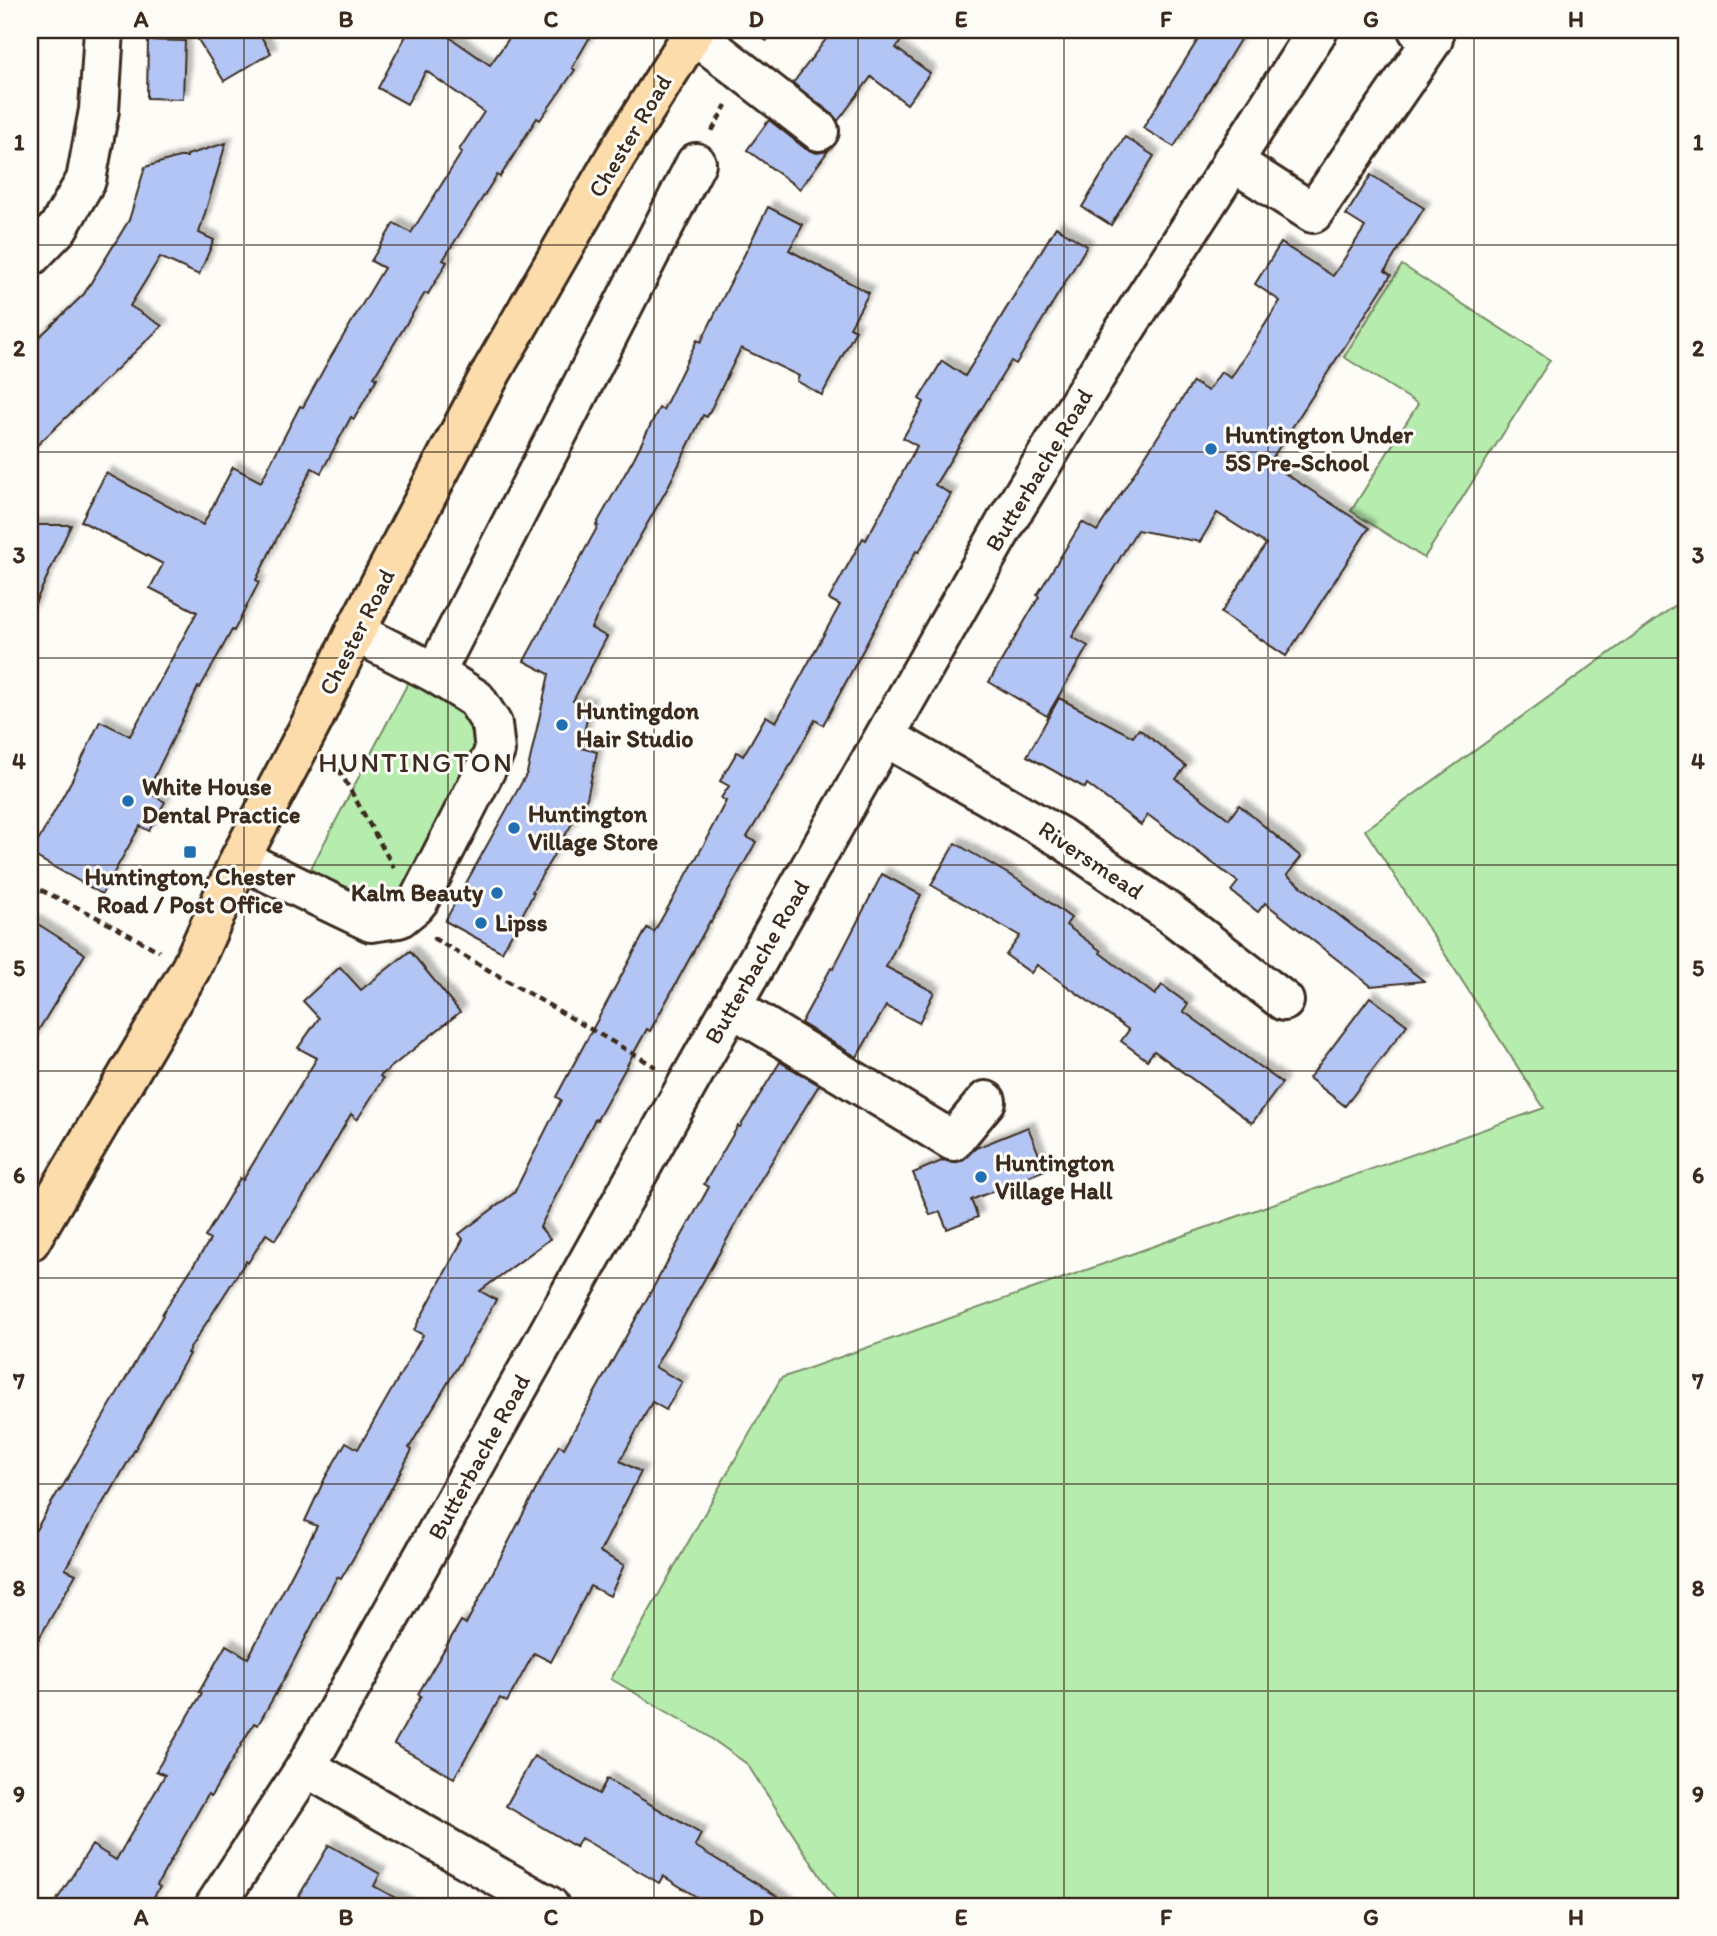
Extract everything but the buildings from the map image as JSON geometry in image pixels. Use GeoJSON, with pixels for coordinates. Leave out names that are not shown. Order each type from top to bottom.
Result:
{"type":"FeatureCollection","features":[{"type":"Feature","properties":{"kind":"main road","name":"Chester Road"},"geometry":{"type":"LineString","coordinates":[[30,1241],[191,968],[240,859],[492,371],[616,156],[692,31]]}},
{"type":"Feature","properties":{"kind":"street"},"geometry":{"type":"LineString","coordinates":[[30,257],[58,228],[86,180],[99,110],[104,30]]}},
{"type":"Feature","properties":{"kind":"street","name":"Butterbache Road"},"geometry":{"type":"LineString","coordinates":[[215,1906],[306,1767],[1005,524],[1106,359],[1318,30]]}},
{"type":"Feature","properties":{"kind":"street"},"geometry":{"type":"LineString","coordinates":[[1232,161],[1313,213],[1433,39],[1418,30]]}},
{"type":"Feature","properties":{"kind":"street"},"geometry":{"type":"LineString","coordinates":[[692,31],[819,131]]}},
{"type":"Feature","properties":{"kind":"street"},"geometry":{"type":"LineString","coordinates":[[435,673],[696,163]]}},
{"type":"Feature","properties":{"kind":"street"},"geometry":{"type":"LineString","coordinates":[[240,859],[370,922],[407,911],[495,751],[492,724],[476,699],[435,673],[355,632]]}},
{"type":"Feature","properties":{"kind":"street","name":"Riversmead"},"geometry":{"type":"LineString","coordinates":[[886,737],[1060,837],[1171,914],[1284,1001]]}},
{"type":"Feature","properties":{"kind":"street"},"geometry":{"type":"LineString","coordinates":[[732,1007],[953,1141],[986,1101]]}},
{"type":"Feature","properties":{"kind":"street"},"geometry":{"type":"LineString","coordinates":[[306,1767],[549,1906]]}},
{"type":"Feature","properties":{"kind":"path"},"geometry":{"type":"LineString","coordinates":[[313,722],[407,911],[687,1086]]}},
{"type":"Feature","properties":{"kind":"path"},"geometry":{"type":"LineString","coordinates":[[30,885],[87,912],[191,968]]}},
{"type":"Feature","properties":{"kind":"green space"},"geometry":{"type":"Polygon","coordinates":[[[1402,265],[1550,360],[1424,558],[1351,511],[1418,404],[1344,357],[1402,265]]]}},
{"type":"Feature","properties":{"kind":"green space"},"geometry":{"type":"Polygon","coordinates":[[[1687,597],[1687,1906],[840,1906],[747,1764],[705,1734],[611,1679],[781,1378],[1544,1108],[1365,830],[1687,597]]]}},
{"type":"Feature","properties":{"kind":"green space"},"geometry":{"type":"Polygon","coordinates":[[[409,681],[465,717],[477,739],[477,766],[413,884],[386,902],[366,904],[309,872],[409,681]]]}},
{"type":"Feature","properties":{"kind":"place","name":"Huntington Under 5S Pre-School"},"geometry":{"type":"Point","coordinates":[1211,449]}},
{"type":"Feature","properties":{"kind":"place","name":"Huntingdon Hair Studio"},"geometry":{"type":"Point","coordinates":[562,725]}},
{"type":"Feature","properties":{"kind":"place","name":"White House Dental Practice"},"geometry":{"type":"Point","coordinates":[128,801]}},
{"type":"Feature","properties":{"kind":"place","name":"Huntington Village Store"},"geometry":{"type":"Point","coordinates":[514,828]}},
{"type":"Feature","properties":{"kind":"place","name":"Huntington, Chester Road / Post Office"},"geometry":{"type":"Point","coordinates":[190,852]}},
{"type":"Feature","properties":{"kind":"place","name":"Kalm Beauty"},"geometry":{"type":"Point","coordinates":[497,893]}},
{"type":"Feature","properties":{"kind":"place","name":"Lipss"},"geometry":{"type":"Point","coordinates":[481,923]}},
{"type":"Feature","properties":{"kind":"place","name":"Huntington Village Hall"},"geometry":{"type":"Point","coordinates":[981,1177]}},
{"type":"Feature","properties":{"kind":"district","name":"HUNTINGTON"},"geometry":{"type":"Point","coordinates":[416,762]}}]}
